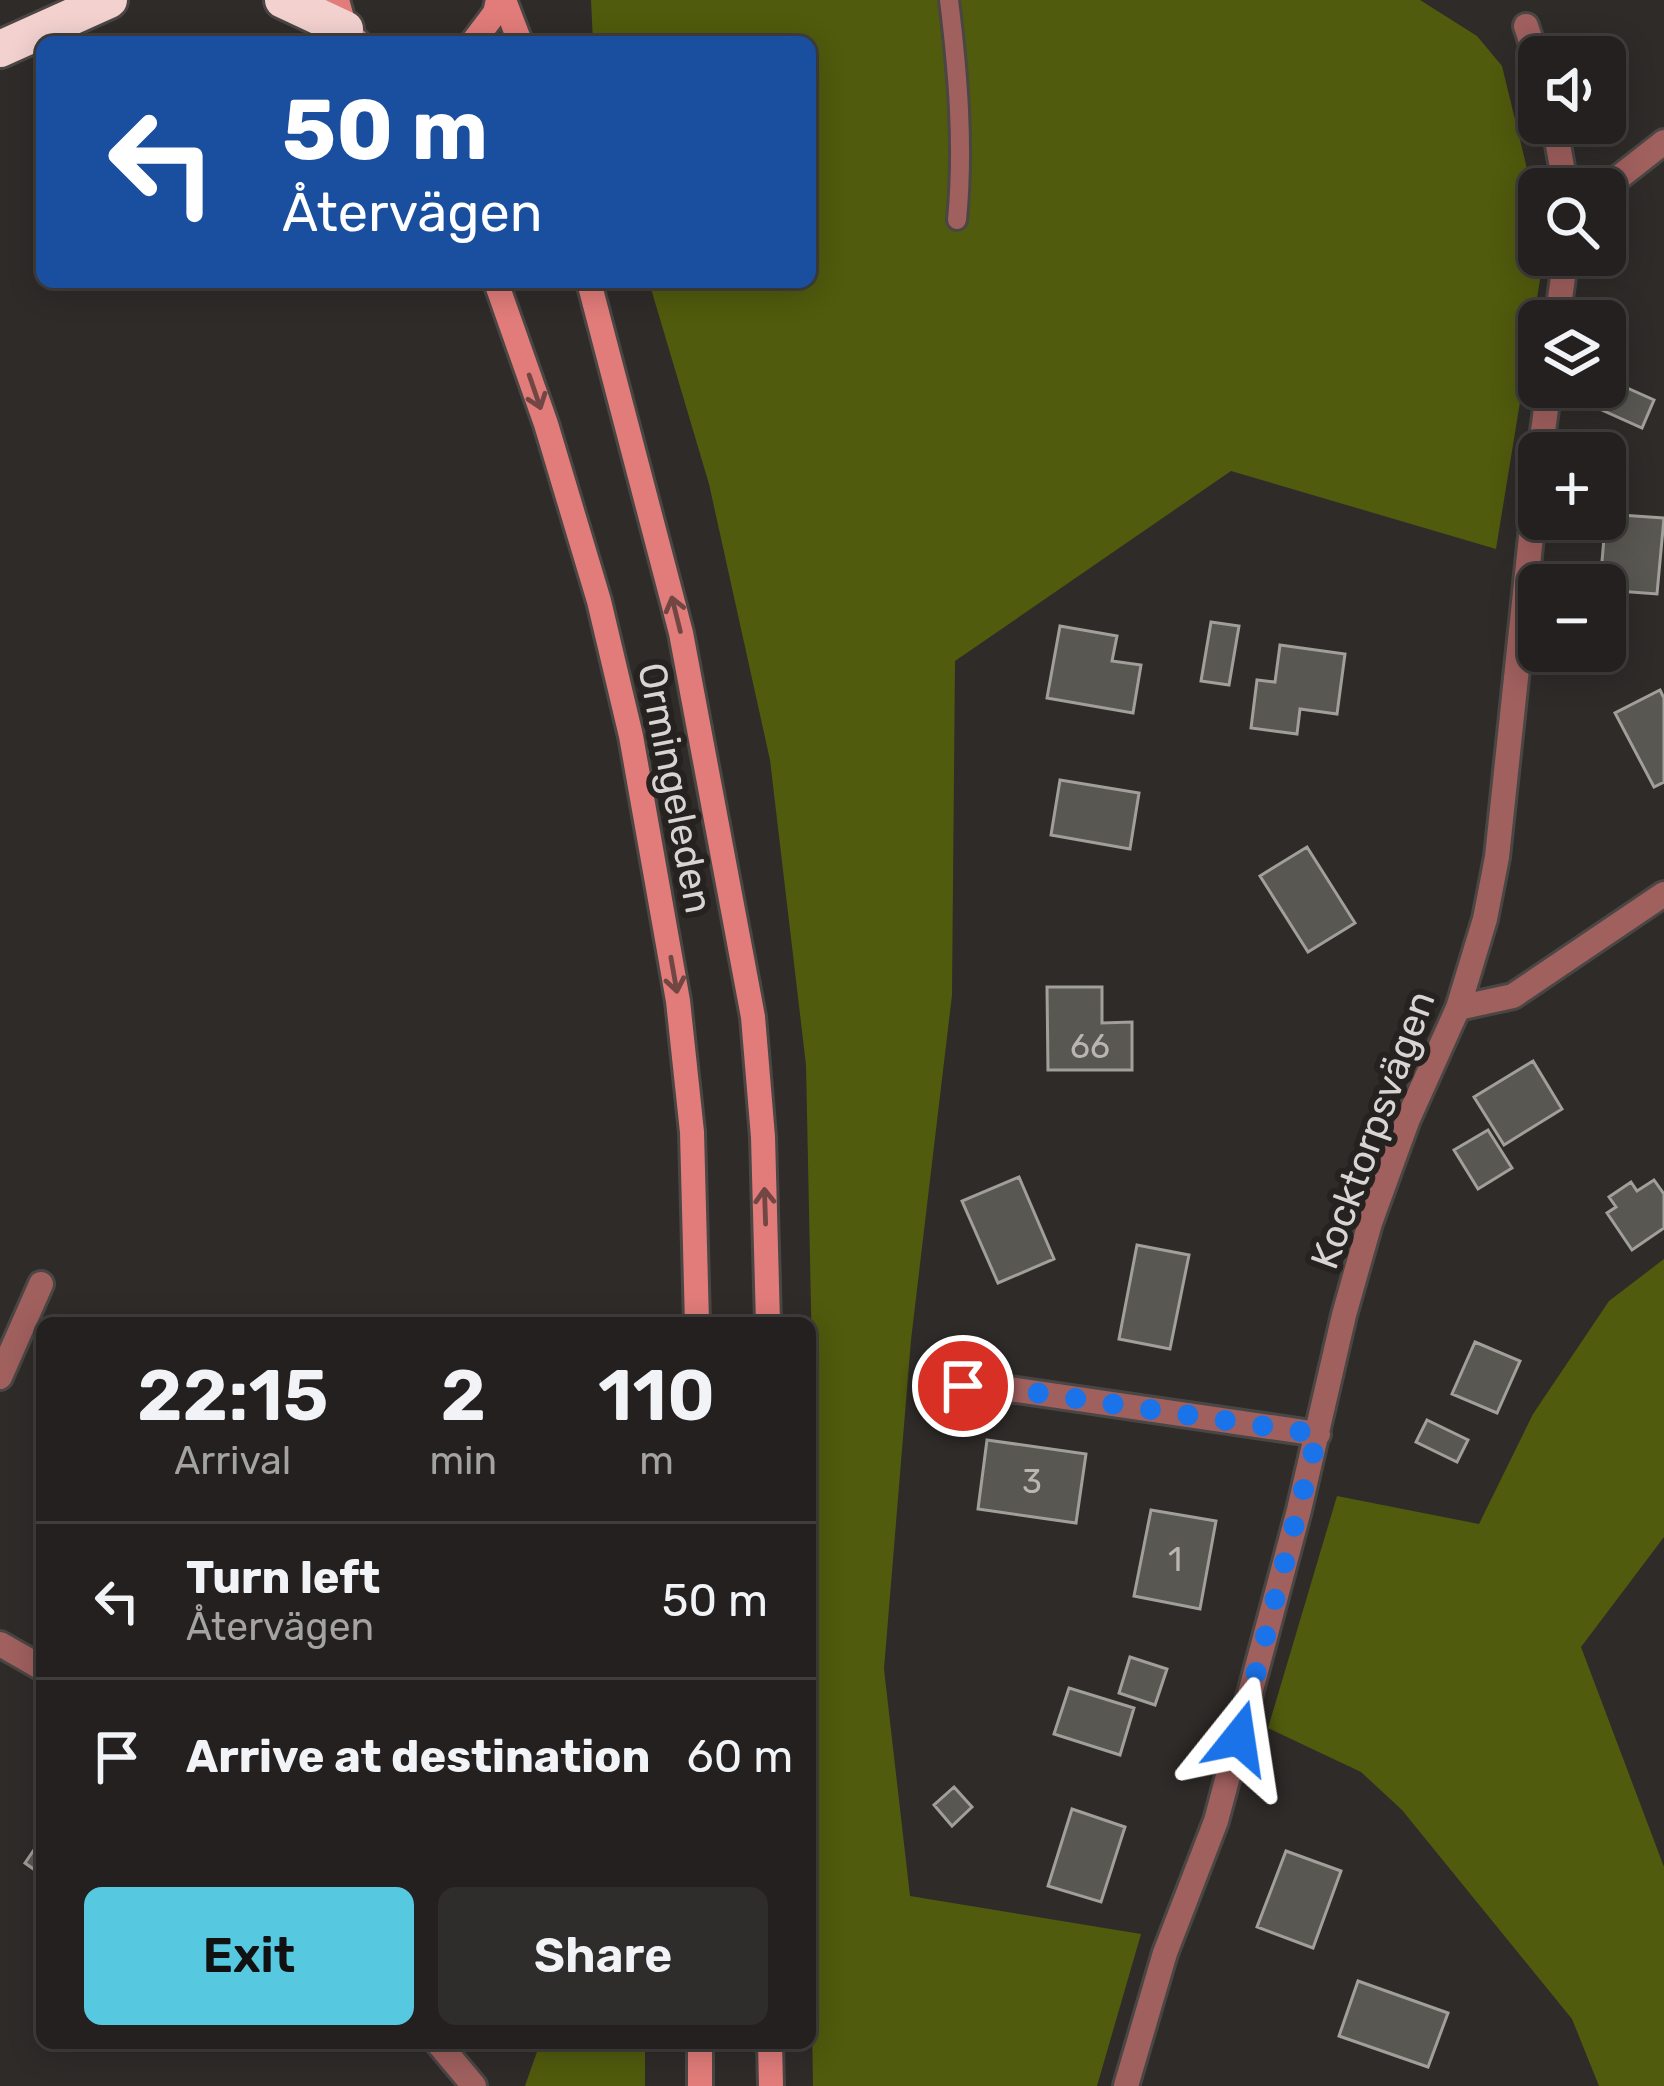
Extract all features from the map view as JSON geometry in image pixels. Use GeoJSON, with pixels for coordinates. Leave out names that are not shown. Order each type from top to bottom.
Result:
{"type":"FeatureCollection","features":[{"type":"Feature","properties":{"kind":"highway"},"geometry":{"type":"LineString","coordinates":[[0,49],[109,0]]}},
{"type":"Feature","properties":{"kind":"highway"},"geometry":{"type":"LineString","coordinates":[[284,0],[347,24]]}},
{"type":"Feature","properties":{"kind":"main road"},"geometry":{"type":"LineString","coordinates":[[478,36],[501,0]]}},
{"type":"Feature","properties":{"kind":"main road"},"geometry":{"type":"LineString","coordinates":[[501,0],[517,36]]}},
{"type":"Feature","properties":{"kind":"main road","name":"Ormingeleden"},"geometry":{"type":"LineString","coordinates":[[498,288],[546,424],[599,601],[632,736],[678,1001],[692,1132],[697,1317]]}},
{"type":"Feature","properties":{"kind":"main road","name":"Ormingeleden"},"geometry":{"type":"LineString","coordinates":[[591,288],[681,633],[746,975],[763,1137],[768,1317]]}},
{"type":"Feature","properties":{"kind":"main road"},"geometry":{"type":"LineString","coordinates":[[700,2049],[700,2086]]}},
{"type":"Feature","properties":{"kind":"main road"},"geometry":{"type":"LineString","coordinates":[[770,2049],[771,2086]]}},
{"type":"Feature","properties":{"kind":"street"},"geometry":{"type":"LineString","coordinates":[[1526,26],[1529,36]]}},
{"type":"Feature","properties":{"kind":"street"},"geometry":{"type":"LineString","coordinates":[[1626,172],[1664,142]]}},
{"type":"Feature","properties":{"kind":"street","name":"Kocktorpsvägen"},"geometry":{"type":"LineString","coordinates":[[1126,2086],[1165,1954],[1216,1821],[1370,1223],[1408,1119],[1458,1008],[1485,919],[1497,857],[1530,540]]}},
{"type":"Feature","properties":{"kind":"street"},"geometry":{"type":"LineString","coordinates":[[1458,1008],[1513,997],[1664,894]]}},
{"type":"Feature","properties":{"kind":"street"},"geometry":{"type":"LineString","coordinates":[[0,1377],[41,1284]]}},
{"type":"Feature","properties":{"kind":"street"},"geometry":{"type":"LineString","coordinates":[[963,1386],[1318,1434]]}},
{"type":"Feature","properties":{"kind":"street"},"geometry":{"type":"LineString","coordinates":[[0,1644],[36,1665]]}},
{"type":"Feature","properties":{"kind":"street"},"geometry":{"type":"LineString","coordinates":[[443,2049],[473,2086]]}},
{"type":"Feature","properties":{"kind":"lane"},"geometry":{"type":"LineString","coordinates":[[949,0],[961,182],[957,220]]}},
{"type":"Feature","properties":{"kind":"green space"},"geometry":{"type":"Polygon","coordinates":[[[591,0],[1420,0],[1477,36],[1502,66],[1527,168],[1518,168],[1518,276],[1541,276],[1537,300],[1518,300],[1519,408],[1496,549],[1231,471],[955,661],[952,995],[911,1340],[884,1669],[910,1896],[1141,1934],[1097,2086],[813,2086],[816,1317],[811,1317],[806,1065],[770,760],[709,484],[651,288],[816,288],[816,36],[593,36],[591,0]]]}},
{"type":"Feature","properties":{"kind":"green space"},"geometry":{"type":"Polygon","coordinates":[[[1664,1259],[1664,1537],[1581,1647],[1664,1867],[1664,2086],[1599,2086],[1572,2019],[1402,1810],[1361,1772],[1268,1728],[1337,1496],[1479,1524],[1533,1414],[1609,1301],[1664,1259]]]}},
{"type":"Feature","properties":{"kind":"green space"},"geometry":{"type":"Polygon","coordinates":[[[538,2049],[645,2049],[645,2086],[525,2086],[538,2049]]]}},
{"type":"Feature","properties":{"kind":"building"},"geometry":{"type":"Polygon","coordinates":[[[1626,387],[1654,400],[1642,428],[1597,408],[1626,408],[1626,387]]]}},
{"type":"Feature","properties":{"kind":"building"},"geometry":{"type":"Polygon","coordinates":[[[1626,515],[1664,518],[1657,594],[1626,592],[1626,564],[1602,564],[1604,540],[1626,540],[1626,515]]]}},
{"type":"Feature","properties":{"kind":"building"},"geometry":{"type":"Polygon","coordinates":[[[1211,622],[1239,626],[1229,685],[1201,681],[1211,622]]]}},
{"type":"Feature","properties":{"kind":"building"},"geometry":{"type":"Polygon","coordinates":[[[1060,626],[1117,636],[1112,661],[1141,665],[1133,713],[1047,698],[1060,626]]]}},
{"type":"Feature","properties":{"kind":"building"},"geometry":{"type":"Polygon","coordinates":[[[1280,645],[1345,654],[1337,714],[1300,709],[1297,734],[1251,728],[1257,680],[1275,682],[1280,645]]]}},
{"type":"Feature","properties":{"kind":"building"},"geometry":{"type":"Polygon","coordinates":[[[1660,690],[1664,698],[1664,782],[1654,787],[1615,713],[1660,690]]]}},
{"type":"Feature","properties":{"kind":"building"},"geometry":{"type":"Polygon","coordinates":[[[1060,780],[1139,793],[1130,849],[1051,835],[1060,780]]]}},
{"type":"Feature","properties":{"kind":"building"},"geometry":{"type":"Polygon","coordinates":[[[1307,847],[1355,923],[1308,952],[1260,876],[1307,847]]]}},
{"type":"Feature","properties":{"kind":"building"},"geometry":{"type":"Polygon","coordinates":[[[1047,987],[1102,987],[1102,1023],[1132,1022],[1132,1070],[1048,1070],[1047,987]]]}},
{"type":"Feature","properties":{"kind":"building"},"geometry":{"type":"Polygon","coordinates":[[[1533,1061],[1562,1109],[1504,1145],[1474,1097],[1533,1061]]]}},
{"type":"Feature","properties":{"kind":"building"},"geometry":{"type":"Polygon","coordinates":[[[1488,1130],[1512,1168],[1478,1189],[1454,1150],[1488,1130]]]}},
{"type":"Feature","properties":{"kind":"building"},"geometry":{"type":"Polygon","coordinates":[[[1019,1177],[1054,1259],[998,1283],[962,1201],[1019,1177]]]}},
{"type":"Feature","properties":{"kind":"building"},"geometry":{"type":"Polygon","coordinates":[[[1654,1180],[1664,1194],[1664,1228],[1632,1250],[1607,1213],[1616,1207],[1609,1197],[1631,1182],[1637,1191],[1654,1180]]]}},
{"type":"Feature","properties":{"kind":"building"},"geometry":{"type":"Polygon","coordinates":[[[1137,1245],[1189,1255],[1170,1349],[1119,1339],[1137,1245]]]}},
{"type":"Feature","properties":{"kind":"building"},"geometry":{"type":"Polygon","coordinates":[[[1475,1342],[1520,1361],[1497,1413],[1452,1394],[1475,1342]]]}},
{"type":"Feature","properties":{"kind":"building"},"geometry":{"type":"Polygon","coordinates":[[[1427,1420],[1468,1440],[1457,1462],[1416,1442],[1427,1420]]]}},
{"type":"Feature","properties":{"kind":"building"},"geometry":{"type":"Polygon","coordinates":[[[987,1440],[1086,1454],[1076,1523],[978,1509],[987,1440]]]}},
{"type":"Feature","properties":{"kind":"building"},"geometry":{"type":"Polygon","coordinates":[[[1151,1510],[1216,1521],[1200,1609],[1134,1596],[1151,1510]]]}},
{"type":"Feature","properties":{"kind":"building"},"geometry":{"type":"Polygon","coordinates":[[[1130,1657],[1167,1669],[1155,1705],[1119,1693],[1130,1657]]]}},
{"type":"Feature","properties":{"kind":"building"},"geometry":{"type":"Polygon","coordinates":[[[1069,1688],[1134,1708],[1120,1755],[1054,1734],[1069,1688]]]}},
{"type":"Feature","properties":{"kind":"building"},"geometry":{"type":"Polygon","coordinates":[[[954,1787],[972,1807],[952,1826],[934,1805],[954,1787]]]}},
{"type":"Feature","properties":{"kind":"building"},"geometry":{"type":"Polygon","coordinates":[[[1072,1809],[1125,1827],[1101,1902],[1048,1886],[1072,1809]]]}},
{"type":"Feature","properties":{"kind":"building"},"geometry":{"type":"Polygon","coordinates":[[[36,1847],[36,1871],[25,1863],[36,1847]]]}},
{"type":"Feature","properties":{"kind":"building"},"geometry":{"type":"Polygon","coordinates":[[[1286,1851],[1341,1871],[1313,1948],[1257,1927],[1286,1851]]]}},
{"type":"Feature","properties":{"kind":"building"},"geometry":{"type":"Polygon","coordinates":[[[1358,1981],[1448,2013],[1428,2067],[1339,2036],[1358,1981]]]}},
{"type":"Feature","properties":{"kind":"route"},"geometry":{"type":"LineString","coordinates":[[963,1386],[1318,1434],[1239,1738]]}}]}
